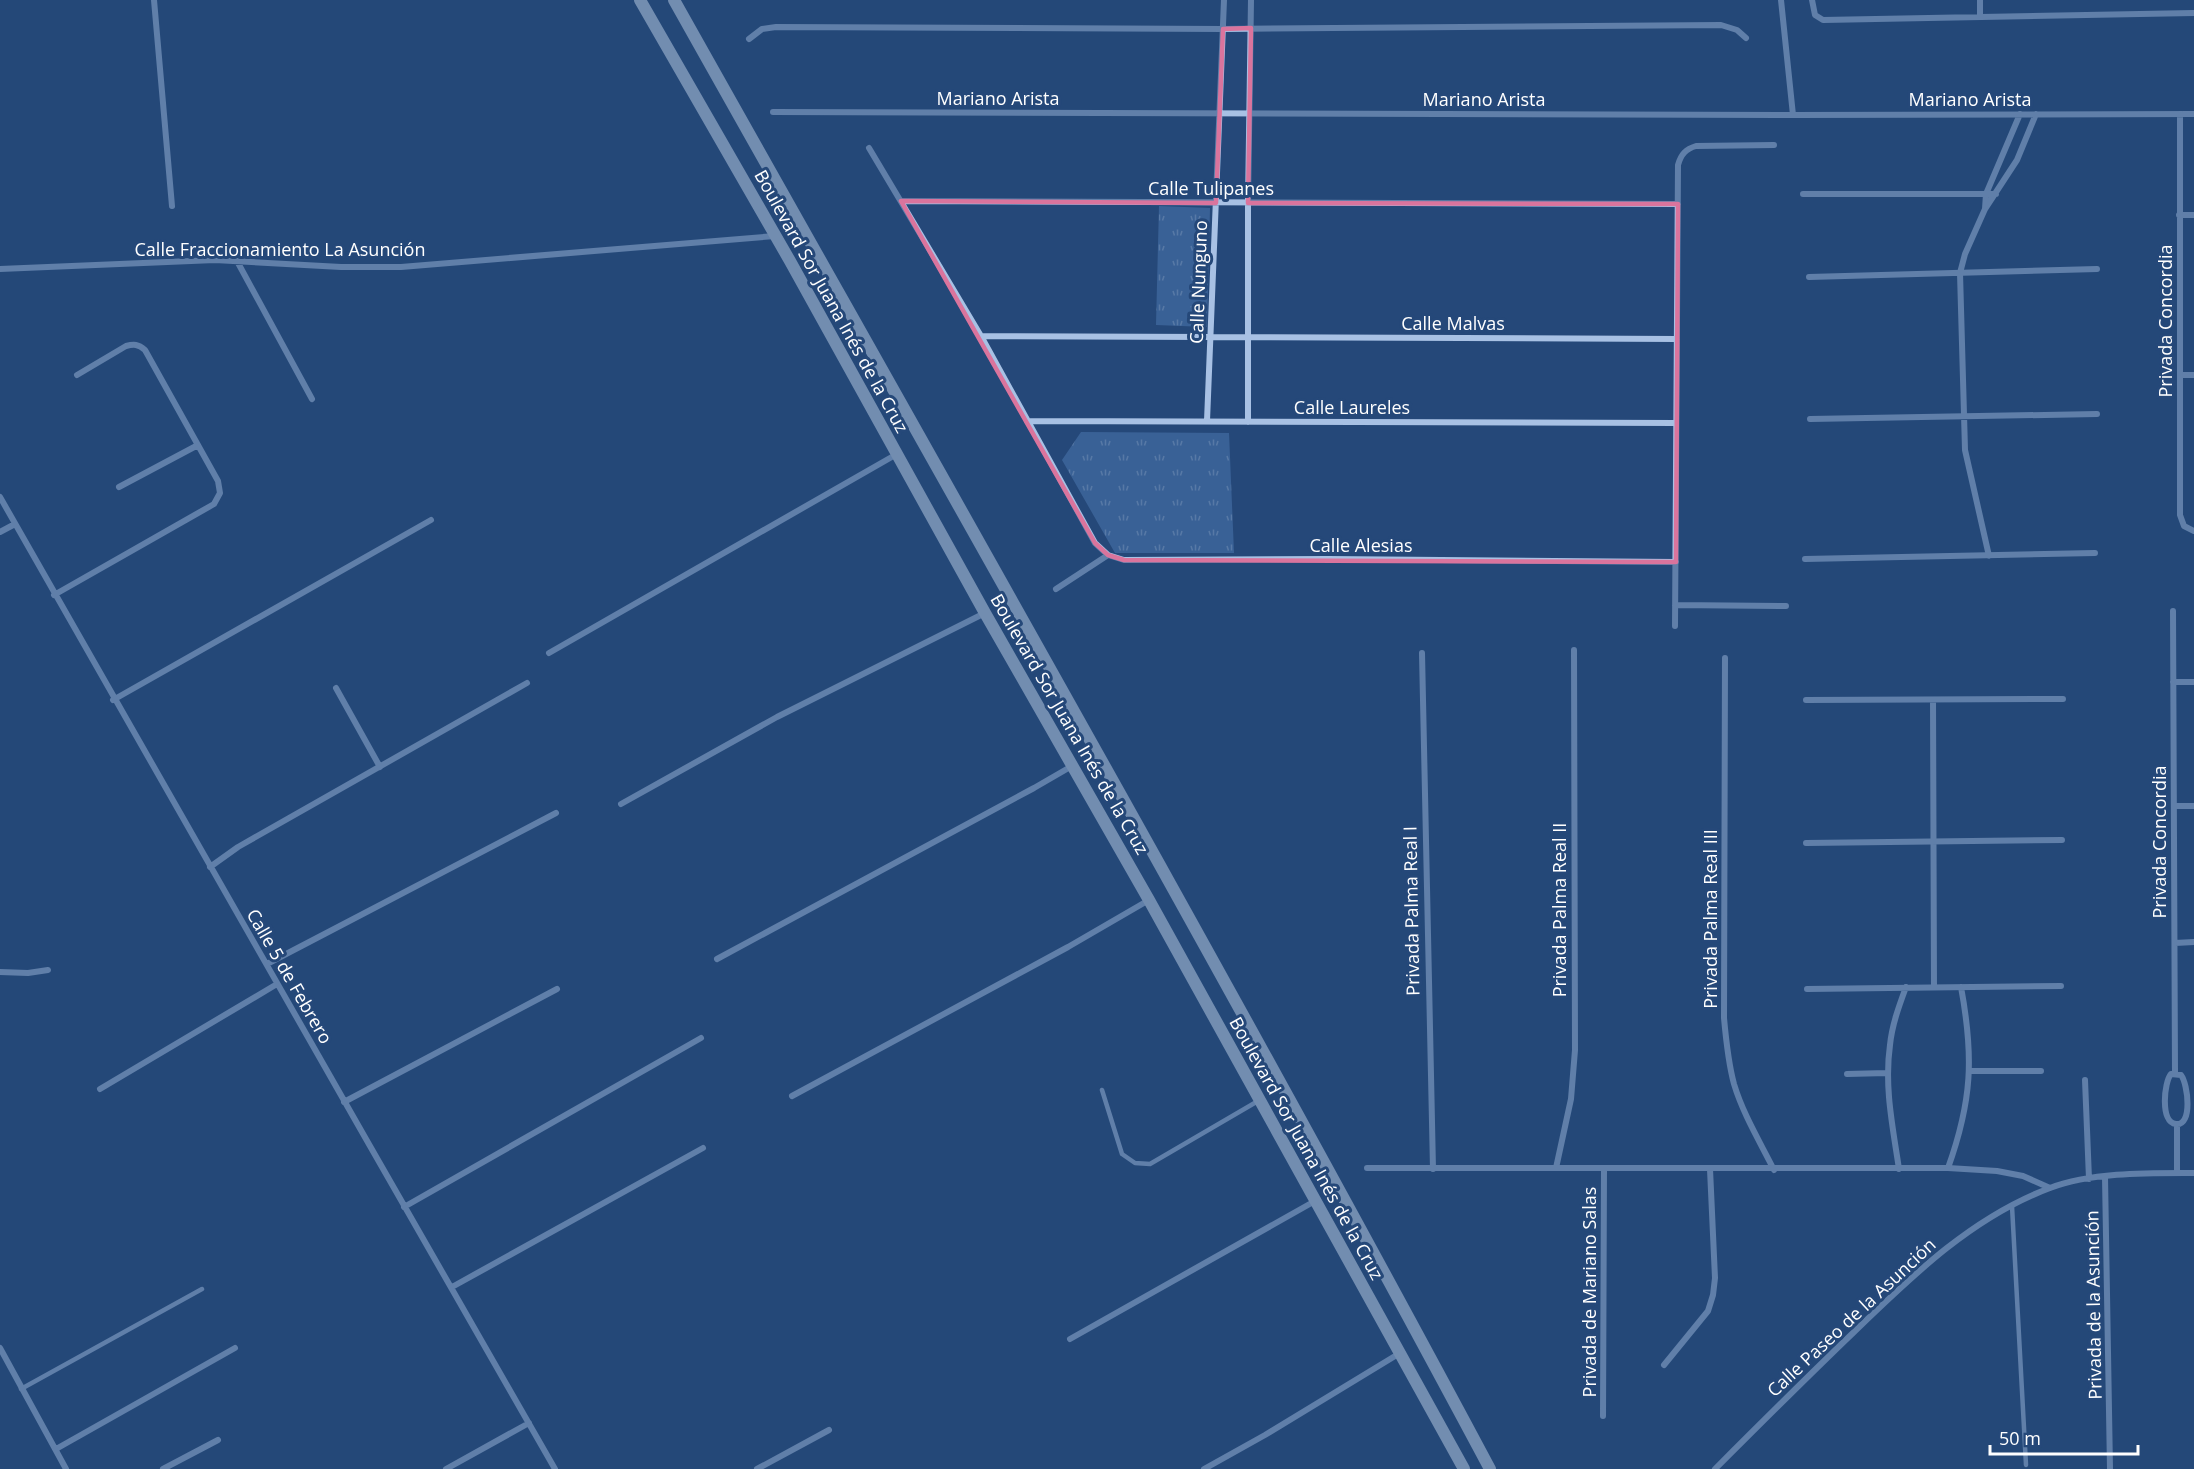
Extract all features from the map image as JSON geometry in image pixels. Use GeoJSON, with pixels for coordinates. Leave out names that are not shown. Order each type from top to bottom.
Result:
{"type":"FeatureCollection","features":[{"type":"Feature","properties":{"kind":"main road","name":"Boulevard Sor Juana Inés de la Cruz"},"geometry":{"type":"LineString","coordinates":[[640,0],[1149,900],[1464,1469]]}},
{"type":"Feature","properties":{"kind":"main road","name":"Boulevard Sor Juana Inés de la Cruz"},"geometry":{"type":"LineString","coordinates":[[674,0],[1317,1148],[1490,1469]]}},
{"type":"Feature","properties":{"kind":"street"},"geometry":{"type":"LineString","coordinates":[[154,0],[172,206]]}},
{"type":"Feature","properties":{"kind":"street","name":"Calle Nunguno"},"geometry":{"type":"LineString","coordinates":[[1207,421],[1224,0]]}},
{"type":"Feature","properties":{"kind":"street"},"geometry":{"type":"LineString","coordinates":[[1248,422],[1251,0]]}},
{"type":"Feature","properties":{"kind":"street"},"geometry":{"type":"LineString","coordinates":[[1781,0],[1793,115]]}},
{"type":"Feature","properties":{"kind":"street"},"geometry":{"type":"LineString","coordinates":[[1812,0],[1815,15],[1823,20],[2194,13]]}},
{"type":"Feature","properties":{"kind":"street"},"geometry":{"type":"LineString","coordinates":[[1980,0],[1980,17]]}},
{"type":"Feature","properties":{"kind":"street"},"geometry":{"type":"LineString","coordinates":[[749,39],[762,29],[776,27],[1223,29],[1721,25],[1737,30],[1746,38]]}},
{"type":"Feature","properties":{"kind":"street","name":"Mariano Arista"},"geometry":{"type":"LineString","coordinates":[[773,112],[2194,114]]}},
{"type":"Feature","properties":{"kind":"street"},"geometry":{"type":"LineString","coordinates":[[1985,209],[1986,194],[2020,114]]}},
{"type":"Feature","properties":{"kind":"street"},"geometry":{"type":"LineString","coordinates":[[1989,556],[1965,450],[1960,273],[1965,254],[1985,209],[2017,160],[2036,114]]}},
{"type":"Feature","properties":{"kind":"street","name":"Privada Concordia"},"geometry":{"type":"LineString","coordinates":[[2180,114],[2180,514],[2184,526],[2194,531]]}},
{"type":"Feature","properties":{"kind":"street"},"geometry":{"type":"LineString","coordinates":[[1675,626],[1678,165],[1680,156],[1689,148],[1696,146],[1774,145]]}},
{"type":"Feature","properties":{"kind":"street"},"geometry":{"type":"LineString","coordinates":[[869,148],[981,336],[1095,543],[1108,555],[1056,589]]}},
{"type":"Feature","properties":{"kind":"street"},"geometry":{"type":"LineString","coordinates":[[1803,194],[1996,194]]}},
{"type":"Feature","properties":{"kind":"street","name":"Calle Tulipanes"},"geometry":{"type":"LineString","coordinates":[[901,201],[1678,204]]}},
{"type":"Feature","properties":{"kind":"street"},"geometry":{"type":"LineString","coordinates":[[2179,215],[2194,214]]}},
{"type":"Feature","properties":{"kind":"street","name":"Calle Fraccionamiento La Asunción"},"geometry":{"type":"LineString","coordinates":[[0,268],[176,260],[341,267],[401,267],[775,236]]}},
{"type":"Feature","properties":{"kind":"street"},"geometry":{"type":"LineString","coordinates":[[237,261],[312,399]]}},
{"type":"Feature","properties":{"kind":"street"},"geometry":{"type":"LineString","coordinates":[[1809,277],[2097,269]]}},
{"type":"Feature","properties":{"kind":"street"},"geometry":{"type":"LineString","coordinates":[[981,336],[1210,337]]}},
{"type":"Feature","properties":{"kind":"street","name":"Calle Malvas"},"geometry":{"type":"LineString","coordinates":[[1210,337],[1677,339]]}},
{"type":"Feature","properties":{"kind":"street"},"geometry":{"type":"LineString","coordinates":[[54,595],[214,504],[220,493],[218,481],[145,350],[140,345],[126,346],[77,375]]}},
{"type":"Feature","properties":{"kind":"street"},"geometry":{"type":"LineString","coordinates":[[2180,375],[2194,375]]}},
{"type":"Feature","properties":{"kind":"street"},"geometry":{"type":"LineString","coordinates":[[1809,419],[2097,414]]}},
{"type":"Feature","properties":{"kind":"street","name":"Calle Laureles"},"geometry":{"type":"LineString","coordinates":[[1027,421],[1676,423]]}},
{"type":"Feature","properties":{"kind":"street"},"geometry":{"type":"LineString","coordinates":[[119,488],[198,446]]}},
{"type":"Feature","properties":{"kind":"street"},"geometry":{"type":"LineString","coordinates":[[549,653],[897,453]]}},
{"type":"Feature","properties":{"kind":"street","name":"Calle 5 de Febrero"},"geometry":{"type":"LineString","coordinates":[[0,497],[113,700],[267,964],[555,1469]]}},
{"type":"Feature","properties":{"kind":"street"},"geometry":{"type":"LineString","coordinates":[[113,700],[431,520]]}},
{"type":"Feature","properties":{"kind":"street"},"geometry":{"type":"LineString","coordinates":[[0,532],[15,524]]}},
{"type":"Feature","properties":{"kind":"street"},"geometry":{"type":"LineString","coordinates":[[1805,560],[2095,553]]}},
{"type":"Feature","properties":{"kind":"street","name":"Calle Alesias"},"geometry":{"type":"LineString","coordinates":[[1108,555],[1124,560],[1676,562]]}},
{"type":"Feature","properties":{"kind":"street"},"geometry":{"type":"LineString","coordinates":[[1675,605],[1786,606]]}},
{"type":"Feature","properties":{"kind":"street","name":"Privada Concordia"},"geometry":{"type":"LineString","coordinates":[[2173,611],[2175,1073]]}},
{"type":"Feature","properties":{"kind":"street"},"geometry":{"type":"LineString","coordinates":[[621,804],[777,717],[985,613]]}},
{"type":"Feature","properties":{"kind":"street","name":"Privada Palma Real II"},"geometry":{"type":"LineString","coordinates":[[1556,1168],[1571,1099],[1575,1050],[1574,650]]}},
{"type":"Feature","properties":{"kind":"street","name":"Privada Palma Real I"},"geometry":{"type":"LineString","coordinates":[[1422,653],[1433,1168]]}},
{"type":"Feature","properties":{"kind":"street","name":"Privada Palma Real III"},"geometry":{"type":"LineString","coordinates":[[1725,658],[1724,1018],[1727,1053],[1734,1084],[1746,1115],[1774,1170]]}},
{"type":"Feature","properties":{"kind":"street"},"geometry":{"type":"LineString","coordinates":[[2173,682],[2194,682]]}},
{"type":"Feature","properties":{"kind":"street"},"geometry":{"type":"LineString","coordinates":[[210,867],[238,847],[527,683]]}},
{"type":"Feature","properties":{"kind":"street"},"geometry":{"type":"LineString","coordinates":[[336,688],[380,767]]}},
{"type":"Feature","properties":{"kind":"street"},"geometry":{"type":"LineString","coordinates":[[1806,700],[2062,699]]}},
{"type":"Feature","properties":{"kind":"street"},"geometry":{"type":"LineString","coordinates":[[1933,701],[1934,987]]}},
{"type":"Feature","properties":{"kind":"street"},"geometry":{"type":"LineString","coordinates":[[717,959],[1073,765]]}},
{"type":"Feature","properties":{"kind":"street"},"geometry":{"type":"LineString","coordinates":[[2174,806],[2194,806]]}},
{"type":"Feature","properties":{"kind":"street"},"geometry":{"type":"LineString","coordinates":[[267,964],[556,813]]}},
{"type":"Feature","properties":{"kind":"street"},"geometry":{"type":"LineString","coordinates":[[1806,843],[2062,840]]}},
{"type":"Feature","properties":{"kind":"street"},"geometry":{"type":"LineString","coordinates":[[792,1096],[1068,947],[1149,900]]}},
{"type":"Feature","properties":{"kind":"street"},"geometry":{"type":"LineString","coordinates":[[2175,943],[2194,942]]}},
{"type":"Feature","properties":{"kind":"street"},"geometry":{"type":"LineString","coordinates":[[0,972],[28,973],[48,970]]}},
{"type":"Feature","properties":{"kind":"street"},"geometry":{"type":"LineString","coordinates":[[100,1089],[277,984]]}},
{"type":"Feature","properties":{"kind":"street"},"geometry":{"type":"LineString","coordinates":[[1807,989],[2061,986]]}},
{"type":"Feature","properties":{"kind":"street"},"geometry":{"type":"LineString","coordinates":[[1899,1169],[1889,1104],[1887,1073],[1892,1034],[1906,987]]}},
{"type":"Feature","properties":{"kind":"street"},"geometry":{"type":"LineString","coordinates":[[1948,1168],[1959,1137],[1970,1071],[1968,1029],[1961,987]]}},
{"type":"Feature","properties":{"kind":"street"},"geometry":{"type":"LineString","coordinates":[[344,1102],[557,989]]}},
{"type":"Feature","properties":{"kind":"street"},"geometry":{"type":"LineString","coordinates":[[404,1207],[701,1038]]}},
{"type":"Feature","properties":{"kind":"street"},"geometry":{"type":"LineString","coordinates":[[1970,1071],[2041,1071]]}},
{"type":"Feature","properties":{"kind":"street"},"geometry":{"type":"LineString","coordinates":[[1847,1074],[1887,1073]]}},
{"type":"Feature","properties":{"kind":"street","name":"Privada Concordia"},"geometry":{"type":"LineString","coordinates":[[2175,1073],[2181,1075],[2190,1085],[2185,1118],[2177,1125],[2172,1124],[2168,1119],[2165,1100],[2168,1078],[2175,1073]]}},
{"type":"Feature","properties":{"kind":"street"},"geometry":{"type":"LineString","coordinates":[[2085,1080],[2089,1179]]}},
{"type":"Feature","properties":{"kind":"street","name":"Privada Concordia"},"geometry":{"type":"LineString","coordinates":[[2177,1125],[2177,1173]]}},
{"type":"Feature","properties":{"kind":"street"},"geometry":{"type":"LineString","coordinates":[[452,1287],[703,1148]]}},
{"type":"Feature","properties":{"kind":"street"},"geometry":{"type":"LineString","coordinates":[[1367,1168],[1774,1170],[1948,1168],[1997,1171],[2023,1176],[2050,1188]]}},
{"type":"Feature","properties":{"kind":"street","name":"Privada de Mariano Salas"},"geometry":{"type":"LineString","coordinates":[[1604,1169],[1604,1416]]}},
{"type":"Feature","properties":{"kind":"street"},"geometry":{"type":"LineString","coordinates":[[1664,1365],[1708,1311],[1713,1295],[1715,1278],[1710,1169]]}},
{"type":"Feature","properties":{"kind":"street","name":"Calle Paseo de la Asunción"},"geometry":{"type":"LineString","coordinates":[[1715,1469],[1910,1278],[1958,1238],[2012,1206],[2050,1188],[2105,1177],[2194,1173]]}},
{"type":"Feature","properties":{"kind":"street","name":"Privada de la Asunción"},"geometry":{"type":"LineString","coordinates":[[2105,1177],[2110,1469]]}},
{"type":"Feature","properties":{"kind":"street"},"geometry":{"type":"LineString","coordinates":[[1070,1339],[1316,1200]]}},
{"type":"Feature","properties":{"kind":"street"},"geometry":{"type":"LineString","coordinates":[[0,1348],[66,1469]]}},
{"type":"Feature","properties":{"kind":"street"},"geometry":{"type":"LineString","coordinates":[[56,1449],[235,1348]]}},
{"type":"Feature","properties":{"kind":"street"},"geometry":{"type":"LineString","coordinates":[[1203,1469],[1265,1435],[1400,1353]]}},
{"type":"Feature","properties":{"kind":"street"},"geometry":{"type":"LineString","coordinates":[[446,1469],[529,1423]]}},
{"type":"Feature","properties":{"kind":"street"},"geometry":{"type":"LineString","coordinates":[[758,1469],[829,1430]]}},
{"type":"Feature","properties":{"kind":"street"},"geometry":{"type":"LineString","coordinates":[[163,1469],[218,1440]]}},
{"type":"Feature","properties":{"kind":"lane"},"geometry":{"type":"LineString","coordinates":[[1102,1090],[1122,1154],[1135,1163],[1150,1164],[1260,1100]]}},
{"type":"Feature","properties":{"kind":"lane"},"geometry":{"type":"LineString","coordinates":[[2012,1206],[2026,1465]]}},
{"type":"Feature","properties":{"kind":"lane"},"geometry":{"type":"LineString","coordinates":[[21,1389],[202,1289]]}},
{"type":"Feature","properties":{"kind":"highlighted area"},"geometry":{"type":"Polygon","coordinates":[[[1251,28],[1248,203],[1678,204],[1676,562],[1124,560],[1108,555],[1095,543],[901,201],[1216,203],[1223,29],[1251,28]]]}},
{"type":"Feature","properties":{"kind":"green space"},"geometry":{"type":"Polygon","coordinates":[[[1159,206],[1210,208],[1207,327],[1156,325],[1159,206]]]}},
{"type":"Feature","properties":{"kind":"green space"},"geometry":{"type":"Polygon","coordinates":[[[1081,432],[1229,433],[1234,553],[1115,553],[1062,460],[1081,432]]]}}]}
